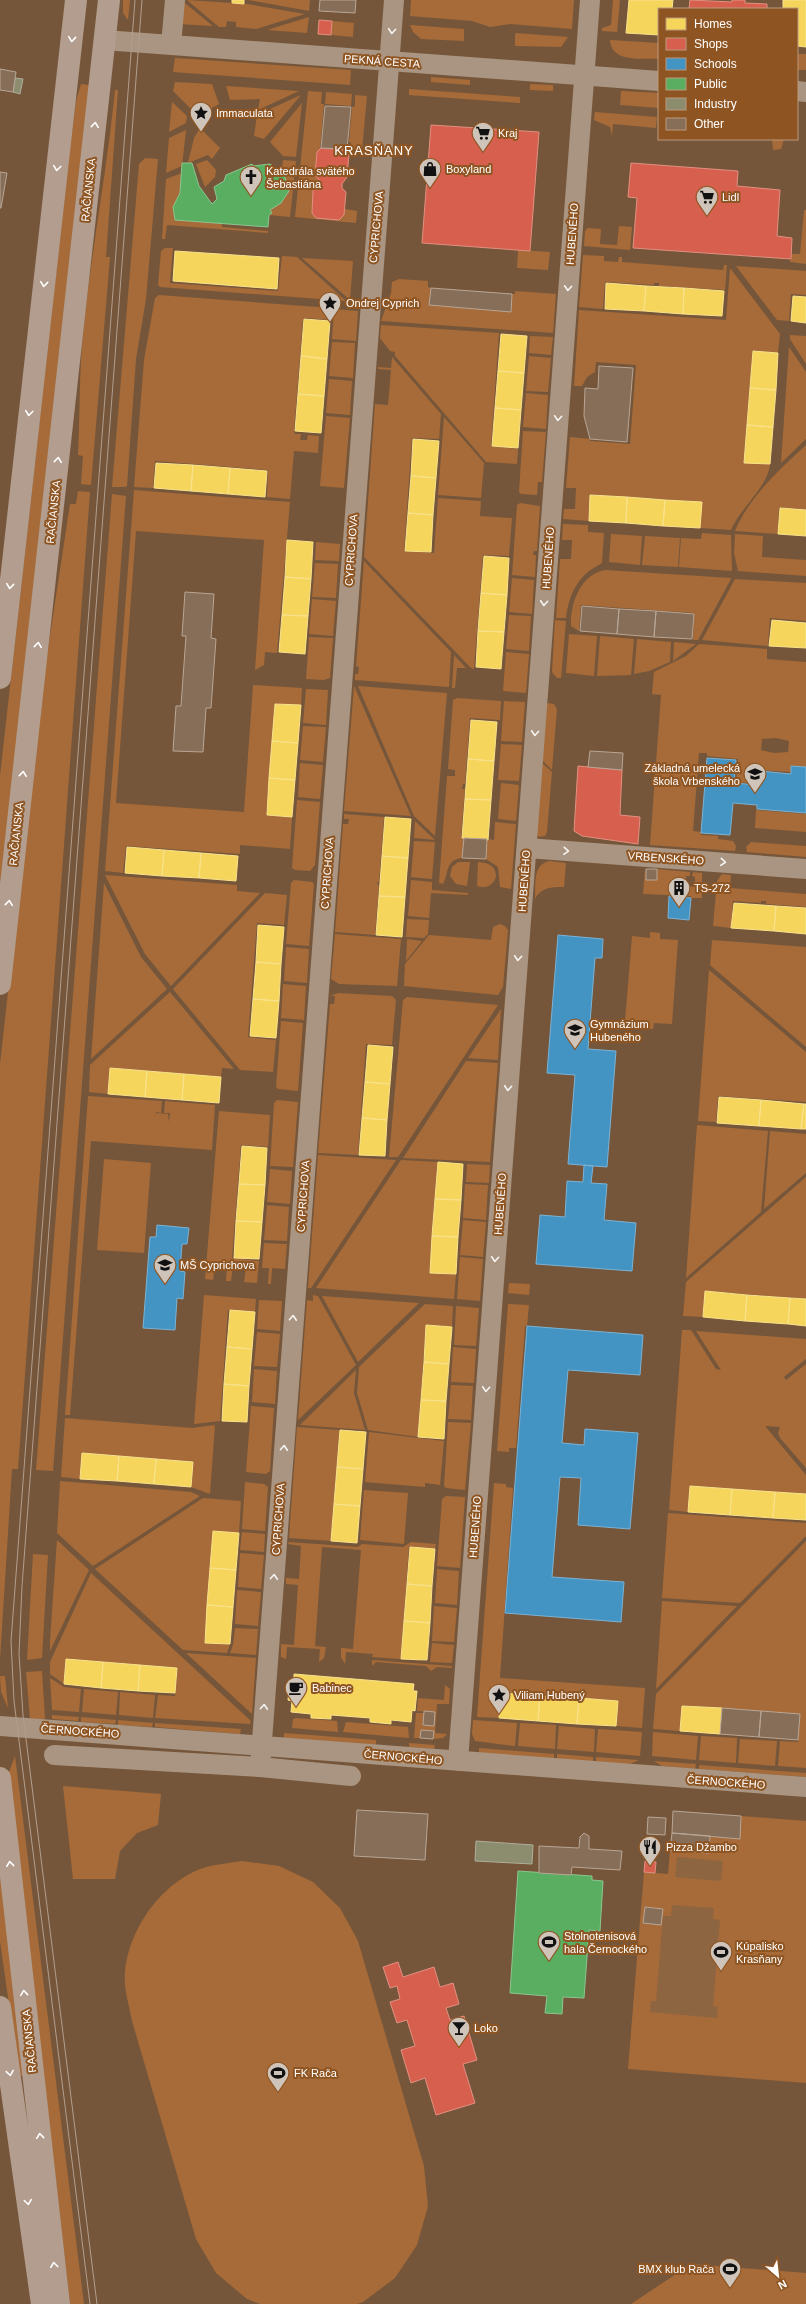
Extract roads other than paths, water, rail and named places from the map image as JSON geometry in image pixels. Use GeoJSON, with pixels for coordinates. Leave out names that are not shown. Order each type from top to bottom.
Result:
{"type":"FeatureCollection","features":[{"type":"Feature","properties":{"kind":"main road"},"geometry":{"type":"LineString","coordinates":[[0,678],[76,0]]}},
{"type":"Feature","properties":{"kind":"main road"},"geometry":{"type":"LineString","coordinates":[[68,77],[104,40],[84,0]]}},
{"type":"Feature","properties":{"kind":"main road","name":"RAČIANSKA"},"geometry":{"type":"LineString","coordinates":[[0,984],[109,0]]}},
{"type":"Feature","properties":{"kind":"main road","name":"RAČIANSKA"},"geometry":{"type":"LineString","coordinates":[[0,1778],[59,2304]]}},
{"type":"Feature","properties":{"kind":"main road","name":"RAČIANSKA"},"geometry":{"type":"LineString","coordinates":[[0,2007],[42,2304]]}},
{"type":"Feature","properties":{"kind":"street"},"geometry":{"type":"LineString","coordinates":[[171,45],[175,0]]}},
{"type":"Feature","properties":{"kind":"street","name":"CYPRICHOVA"},"geometry":{"type":"LineString","coordinates":[[260,1767],[372,269],[394,0]]}},
{"type":"Feature","properties":{"kind":"street","name":"HUBENÉHO"},"geometry":{"type":"LineString","coordinates":[[458,1761],[590,0]]}},
{"type":"Feature","properties":{"kind":"street","name":"PEKNÁ CESTA"},"geometry":{"type":"LineString","coordinates":[[104,40],[658,81]]}},
{"type":"Feature","properties":{"kind":"street","name":"VRBENSKÉHO"},"geometry":{"type":"LineString","coordinates":[[527,848],[806,869]]}},
{"type":"Feature","properties":{"kind":"street","name":"ČERNOCKÉHO"},"geometry":{"type":"LineString","coordinates":[[0,1726],[806,1788]]}},
{"type":"Feature","properties":{"kind":"street"},"geometry":{"type":"LineString","coordinates":[[54,1755],[260,1767],[351,1776]]}},
{"type":"Feature","properties":{"kind":"tram line"},"geometry":{"type":"LineString","coordinates":[[90,2304],[14,1701],[11,1641],[135,0]]}},
{"type":"Feature","properties":{"kind":"tram line"},"geometry":{"type":"LineString","coordinates":[[97,2304],[23,1715],[19,1654],[22,1586],[142,0]]}},
{"type":"Feature","properties":{"kind":"place","name":"Immaculata"},"geometry":{"type":"Point","coordinates":[201,132]}},
{"type":"Feature","properties":{"kind":"place","name":"Kraj"},"geometry":{"type":"Point","coordinates":[483,152]}},
{"type":"Feature","properties":{"kind":"place","name":"Boxyland"},"geometry":{"type":"Point","coordinates":[430,188]}},
{"type":"Feature","properties":{"kind":"place","name":"Katedrála svätého Šebastiána"},"geometry":{"type":"Point","coordinates":[251,196]}},
{"type":"Feature","properties":{"kind":"place","name":"Lidl"},"geometry":{"type":"Point","coordinates":[707,216]}},
{"type":"Feature","properties":{"kind":"place","name":"Ondrej Cyprich"},"geometry":{"type":"Point","coordinates":[330,322]}},
{"type":"Feature","properties":{"kind":"place","name":"Základná umelecká škola Vrbenského"},"geometry":{"type":"Point","coordinates":[755,794]}},
{"type":"Feature","properties":{"kind":"place","name":"TS-272"},"geometry":{"type":"Point","coordinates":[679,908]}},
{"type":"Feature","properties":{"kind":"place","name":"Gymnázium Hubeného"},"geometry":{"type":"Point","coordinates":[575,1050]}},
{"type":"Feature","properties":{"kind":"place","name":"MŠ Cyprichova"},"geometry":{"type":"Point","coordinates":[165,1284]}},
{"type":"Feature","properties":{"kind":"place","name":"Babinec"},"geometry":{"type":"Point","coordinates":[296,1708]}},
{"type":"Feature","properties":{"kind":"place","name":"Viliam Hubený"},"geometry":{"type":"Point","coordinates":[499,1714]}},
{"type":"Feature","properties":{"kind":"place","name":"Pizza Džambo"},"geometry":{"type":"Point","coordinates":[650,1866]}},
{"type":"Feature","properties":{"kind":"place","name":"Stolnotenisová hala Černockého"},"geometry":{"type":"Point","coordinates":[549,1962]}},
{"type":"Feature","properties":{"kind":"place","name":"Kúpalisko Krasňany"},"geometry":{"type":"Point","coordinates":[721,1972]}},
{"type":"Feature","properties":{"kind":"place","name":"Loko"},"geometry":{"type":"Point","coordinates":[459,2048]}},
{"type":"Feature","properties":{"kind":"place","name":"FK Rača"},"geometry":{"type":"Point","coordinates":[278,2092]}},
{"type":"Feature","properties":{"kind":"place","name":"BMX klub Rača"},"geometry":{"type":"Point","coordinates":[730,2288]}},
{"type":"Feature","properties":{"kind":"district","name":"KRASŇANY"},"geometry":{"type":"Point","coordinates":[374,150]}}]}
